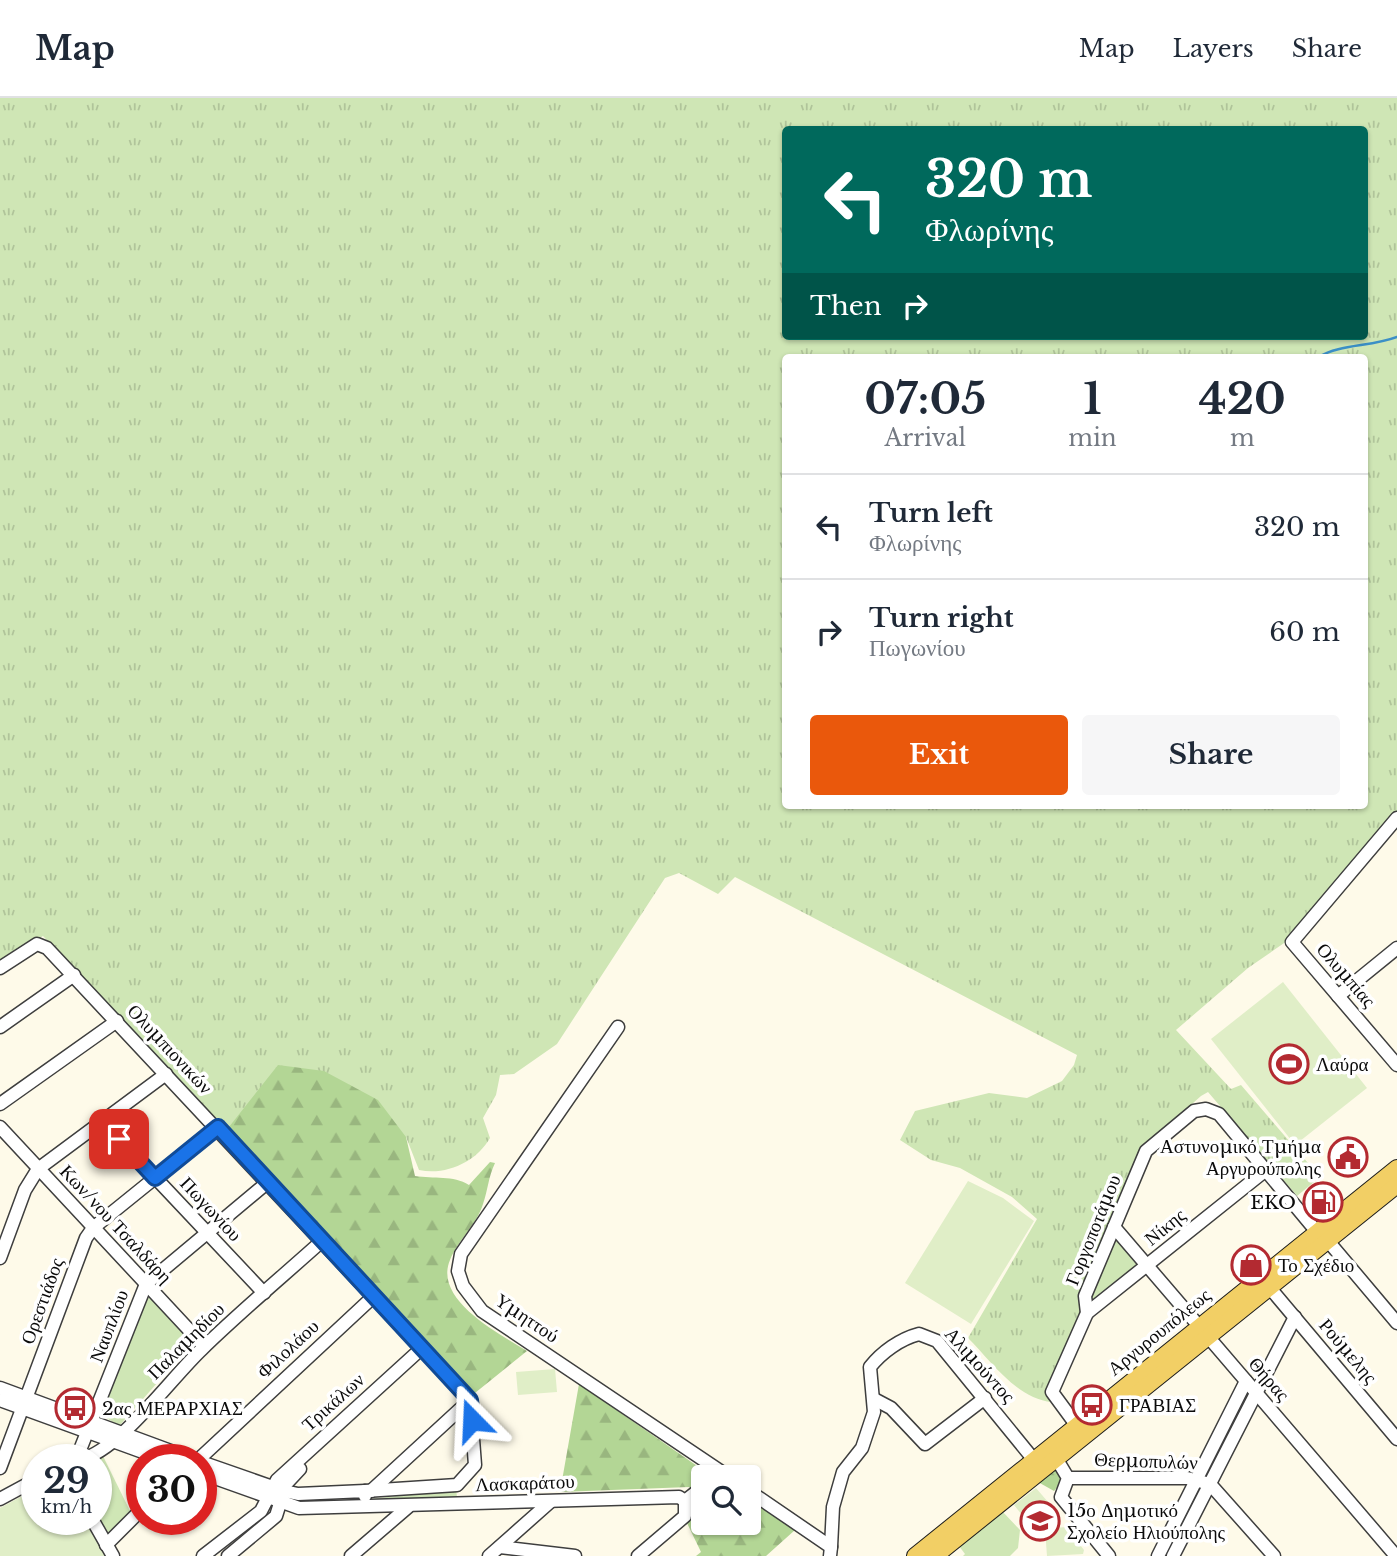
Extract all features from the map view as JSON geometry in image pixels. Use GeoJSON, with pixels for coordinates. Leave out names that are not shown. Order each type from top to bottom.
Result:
{"type":"FeatureCollection","features":[{"type":"Feature","properties":{"kind":"main road","name":"Αργυρουπόλεως"},"geometry":{"type":"LineString","coordinates":[[935,1556],[1056,1458],[1204,1332],[1394,1180]]}},
{"type":"Feature","properties":{"kind":"main road","name":"Αργυρουπόλεως"},"geometry":{"type":"LineString","coordinates":[[915,1556],[1077,1426],[1204,1332],[1270,1288],[1323,1236]]}},
{"type":"Feature","properties":{"kind":"street","name":"Ολυμπίας"},"geometry":{"type":"LineString","coordinates":[[1397,818],[1292,942],[1397,1064]]}},
{"type":"Feature","properties":{"kind":"street","name":"Ολυμπιονικών"},"geometry":{"type":"LineString","coordinates":[[0,968],[37,944],[47,948],[218,1127],[471,1401]]}},
{"type":"Feature","properties":{"kind":"street"},"geometry":{"type":"LineString","coordinates":[[1338,996],[1397,948]]}},
{"type":"Feature","properties":{"kind":"street"},"geometry":{"type":"LineString","coordinates":[[0,1027],[74,975]]}},
{"type":"Feature","properties":{"kind":"street"},"geometry":{"type":"LineString","coordinates":[[0,1096],[114,1018]]}},
{"type":"Feature","properties":{"kind":"street"},"geometry":{"type":"LineString","coordinates":[[0,1104],[114,1018]]}},
{"type":"Feature","properties":{"kind":"street","name":"Υμηττού"},"geometry":{"type":"LineString","coordinates":[[618,1027],[461,1254],[458,1271],[463,1286],[482,1311],[703,1465]]}},
{"type":"Feature","properties":{"kind":"street"},"geometry":{"type":"LineString","coordinates":[[0,1258],[24,1189],[38,1169],[166,1074]]}},
{"type":"Feature","properties":{"kind":"street","name":"Γοργοποτάμου"},"geometry":{"type":"LineString","coordinates":[[1077,1426],[1052,1392],[1087,1314],[1085,1296],[1146,1151],[1194,1111],[1206,1109],[1219,1114],[1266,1170]]}},
{"type":"Feature","properties":{"kind":"street","name":"Πωγωνίου"},"geometry":{"type":"LineString","coordinates":[[101,1120],[261,1291]]}},
{"type":"Feature","properties":{"kind":"street","name":"Κων/νου Τσαλδάρη"},"geometry":{"type":"LineString","coordinates":[[0,1127],[202,1343]]}},
{"type":"Feature","properties":{"kind":"street"},"geometry":{"type":"LineString","coordinates":[[93,1227],[218,1127]]}},
{"type":"Feature","properties":{"kind":"street"},"geometry":{"type":"LineString","coordinates":[[1266,1170],[1397,1323]]}},
{"type":"Feature","properties":{"kind":"street","name":"Νίκης"},"geometry":{"type":"LineString","coordinates":[[1087,1314],[1266,1170]]}},
{"type":"Feature","properties":{"kind":"street"},"geometry":{"type":"LineString","coordinates":[[146,1284],[268,1182]]}},
{"type":"Feature","properties":{"kind":"street","name":"Ορεστιάδος"},"geometry":{"type":"LineString","coordinates":[[0,1468],[86,1238],[93,1227]]}},
{"type":"Feature","properties":{"kind":"street","name":"Θήρας"},"geometry":{"type":"LineString","coordinates":[[1114,1227],[1396,1556]]}},
{"type":"Feature","properties":{"kind":"street","name":"Παλαμηδίου"},"geometry":{"type":"LineString","coordinates":[[108,1444],[132,1425],[202,1343],[320,1238]]}},
{"type":"Feature","properties":{"kind":"street","name":"Ναυπλίου"},"geometry":{"type":"LineString","coordinates":[[84,1444],[146,1284]]}},
{"type":"Feature","properties":{"kind":"street","name":"Ρούμελης"},"geometry":{"type":"LineString","coordinates":[[1270,1288],[1397,1438]]}},
{"type":"Feature","properties":{"kind":"street","name":"Φιλολάου"},"geometry":{"type":"LineString","coordinates":[[215,1444],[374,1296]]}},
{"type":"Feature","properties":{"kind":"street"},"geometry":{"type":"LineString","coordinates":[[1173,1556],[1295,1317]]}},
{"type":"Feature","properties":{"kind":"street","name":"Αλιμούντος"},"geometry":{"type":"LineString","coordinates":[[830,1551],[833,1507],[843,1472],[868,1438],[874,1399],[869,1377],[870,1367],[890,1348],[919,1334],[937,1341],[1034,1460]]}},
{"type":"Feature","properties":{"kind":"street","name":"Τρικάλων"},"geometry":{"type":"LineString","coordinates":[[277,1495],[425,1351]]}},
{"type":"Feature","properties":{"kind":"street"},"geometry":{"type":"LineString","coordinates":[[1158,1556],[1246,1381]]}},
{"type":"Feature","properties":{"kind":"street"},"geometry":{"type":"LineString","coordinates":[[0,1388],[25,1403],[91,1427],[152,1444]]}},
{"type":"Feature","properties":{"kind":"street"},"geometry":{"type":"LineString","coordinates":[[874,1399],[891,1408],[925,1444],[985,1398]]}},
{"type":"Feature","properties":{"kind":"street"},"geometry":{"type":"LineString","coordinates":[[0,1400],[25,1403]]}},
{"type":"Feature","properties":{"kind":"street"},"geometry":{"type":"LineString","coordinates":[[365,1507],[368,1491],[471,1401]]}},
{"type":"Feature","properties":{"kind":"street","name":"Λασκαράτου"},"geometry":{"type":"LineString","coordinates":[[277,1495],[457,1486],[475,1465],[471,1401]]}},
{"type":"Feature","properties":{"kind":"street"},"geometry":{"type":"LineString","coordinates":[[120,1433],[138,1444]]}},
{"type":"Feature","properties":{"kind":"street"},"geometry":{"type":"LineString","coordinates":[[1056,1458],[1068,1478],[1060,1497],[1109,1556]]}},
{"type":"Feature","properties":{"kind":"street"},"geometry":{"type":"LineString","coordinates":[[217,1468],[277,1495]]}},
{"type":"Feature","properties":{"kind":"street"},"geometry":{"type":"LineString","coordinates":[[217,1478],[277,1495]]}},
{"type":"Feature","properties":{"kind":"street","name":"Θερμοπυλών"},"geometry":{"type":"LineString","coordinates":[[1068,1478],[1196,1480],[1210,1484],[1274,1556]]}},
{"type":"Feature","properties":{"kind":"street"},"geometry":{"type":"LineString","coordinates":[[0,1499],[21,1488]]}},
{"type":"Feature","properties":{"kind":"street"},"geometry":{"type":"LineString","coordinates":[[203,1556],[261,1511],[277,1495]]}},
{"type":"Feature","properties":{"kind":"street"},"geometry":{"type":"LineString","coordinates":[[228,1556],[273,1519],[277,1495]]}},
{"type":"Feature","properties":{"kind":"street","name":"Λασκαράτου"},"geometry":{"type":"LineString","coordinates":[[277,1495],[299,1508],[408,1507],[679,1497],[685,1502]]}},
{"type":"Feature","properties":{"kind":"street"},"geometry":{"type":"LineString","coordinates":[[638,1556],[685,1516],[688,1510],[685,1502],[691,1497]]}},
{"type":"Feature","properties":{"kind":"street"},"geometry":{"type":"LineString","coordinates":[[761,1500],[830,1551]]}},
{"type":"Feature","properties":{"kind":"street"},"geometry":{"type":"LineString","coordinates":[[489,1556],[550,1502]]}},
{"type":"Feature","properties":{"kind":"street"},"geometry":{"type":"LineString","coordinates":[[351,1556],[408,1507]]}},
{"type":"Feature","properties":{"kind":"street"},"geometry":{"type":"LineString","coordinates":[[110,1550],[126,1530]]}},
{"type":"Feature","properties":{"kind":"street"},"geometry":{"type":"LineString","coordinates":[[500,1547],[575,1556]]}},
{"type":"Feature","properties":{"kind":"green space"},"geometry":{"type":"Polygon","coordinates":[[[0,98],[1397,98],[1397,811],[1287,941],[1248,968],[1176,1030],[1231,1089],[1241,1085],[1320,1177],[1297,1196],[1208,1092],[1201,1096],[1140,1150],[1052,1402],[1027,1394],[1016,1386],[995,1368],[968,1338],[1037,1219],[1012,1197],[960,1168],[931,1160],[900,1140],[915,1111],[989,1093],[1027,1098],[1062,1081],[1074,1065],[1077,1055],[735,877],[718,894],[679,873],[665,878],[557,1044],[514,1074],[500,1075],[496,1095],[483,1118],[490,1138],[484,1146],[469,1160],[440,1171],[419,1170],[406,1137],[225,1132],[43,936],[0,962],[0,98]]]}},
{"type":"Feature","properties":{"kind":"green space","name":"Λαύρα"},"geometry":{"type":"Polygon","coordinates":[[[1283,982],[1367,1088],[1295,1145],[1211,1039],[1283,982]]]}},
{"type":"Feature","properties":{"kind":"green space"},"geometry":{"type":"Polygon","coordinates":[[[278,1065],[324,1071],[378,1100],[406,1137],[415,1176],[450,1179],[469,1185],[490,1162],[495,1163],[480,1211],[453,1253],[447,1275],[451,1289],[472,1314],[527,1351],[470,1397],[225,1132],[278,1065]]]}},
{"type":"Feature","properties":{"kind":"green space"},"geometry":{"type":"Polygon","coordinates":[[[968,1181],[1003,1198],[1034,1221],[971,1324],[905,1283],[968,1181]]]}},
{"type":"Feature","properties":{"kind":"green space"},"geometry":{"type":"Polygon","coordinates":[[[1113,1236],[1140,1267],[1095,1305],[1089,1300],[1113,1236]]]}},
{"type":"Feature","properties":{"kind":"green space"},"geometry":{"type":"Polygon","coordinates":[[[145,1297],[154,1298],[191,1339],[189,1347],[119,1426],[105,1417],[104,1409],[145,1297]]]}},
{"type":"Feature","properties":{"kind":"green space"},"geometry":{"type":"Polygon","coordinates":[[[555,1369],[557,1392],[518,1395],[516,1372],[555,1369]]]}},
{"type":"Feature","properties":{"kind":"green space"},"geometry":{"type":"Polygon","coordinates":[[[579,1384],[696,1465],[691,1465],[691,1489],[689,1487],[560,1492],[579,1384]]]}},
{"type":"Feature","properties":{"kind":"green space"},"geometry":{"type":"Polygon","coordinates":[[[1055,1467],[1063,1480],[1054,1491],[1038,1482],[1055,1467]]]}},
{"type":"Feature","properties":{"kind":"green space"},"geometry":{"type":"Polygon","coordinates":[[[112,1474],[126,1503],[126,1518],[112,1531],[112,1474]]]}},
{"type":"Feature","properties":{"kind":"green space"},"geometry":{"type":"Polygon","coordinates":[[[1036,1488],[1048,1502],[1026,1520],[1014,1505],[1036,1488]]]}},
{"type":"Feature","properties":{"kind":"green space"},"geometry":{"type":"Polygon","coordinates":[[[456,1489],[457,1497],[378,1501],[370,1499],[456,1489]]]}},
{"type":"Feature","properties":{"kind":"green space"},"geometry":{"type":"Polygon","coordinates":[[[21,1497],[21,1535],[94,1535],[105,1556],[0,1556],[0,1508],[21,1497]]]}},
{"type":"Feature","properties":{"kind":"green space"},"geometry":{"type":"Polygon","coordinates":[[[761,1508],[795,1530],[766,1556],[696,1556],[701,1552],[693,1535],[761,1535],[761,1508]]]}},
{"type":"Feature","properties":{"kind":"green space"},"geometry":{"type":"Polygon","coordinates":[[[1002,1511],[1020,1530],[1018,1548],[1010,1556],[963,1556],[965,1554],[959,1546],[1002,1511]]]}},
{"type":"Feature","properties":{"kind":"green space"},"geometry":{"type":"Polygon","coordinates":[[[1066,1527],[1084,1550],[1083,1554],[1047,1556],[1045,1529],[1066,1527]]]}},
{"type":"Feature","properties":{"kind":"waterway"},"geometry":{"type":"LineString","coordinates":[[1325,354],[1397,337]]}},
{"type":"Feature","properties":{"kind":"place","name":"Λαύρα"},"geometry":{"type":"Point","coordinates":[1289,1064]}},
{"type":"Feature","properties":{"kind":"place","name":"Αστυνομικό Τμήμα Αργυρούπολης"},"geometry":{"type":"Point","coordinates":[1348,1157]}},
{"type":"Feature","properties":{"kind":"place","name":"EKO"},"geometry":{"type":"Point","coordinates":[1323,1202]}},
{"type":"Feature","properties":{"kind":"place","name":"Το Σχέδιο"},"geometry":{"type":"Point","coordinates":[1251,1265]}},
{"type":"Feature","properties":{"kind":"place","name":"ΓΡΑΒΙΑΣ"},"geometry":{"type":"Point","coordinates":[1092,1405]}},
{"type":"Feature","properties":{"kind":"place","name":"2ας ΜΕΡΑΡΧΙΑΣ"},"geometry":{"type":"Point","coordinates":[75,1408]}},
{"type":"Feature","properties":{"kind":"place","name":"15ο Δημοτικό Σχολείο Ηλιούπολης"},"geometry":{"type":"Point","coordinates":[1040,1521]}},
{"type":"Feature","properties":{"kind":"route"},"geometry":{"type":"LineString","coordinates":[[119,1139],[155,1178],[218,1127],[470,1400],[472,1420]]}}]}
